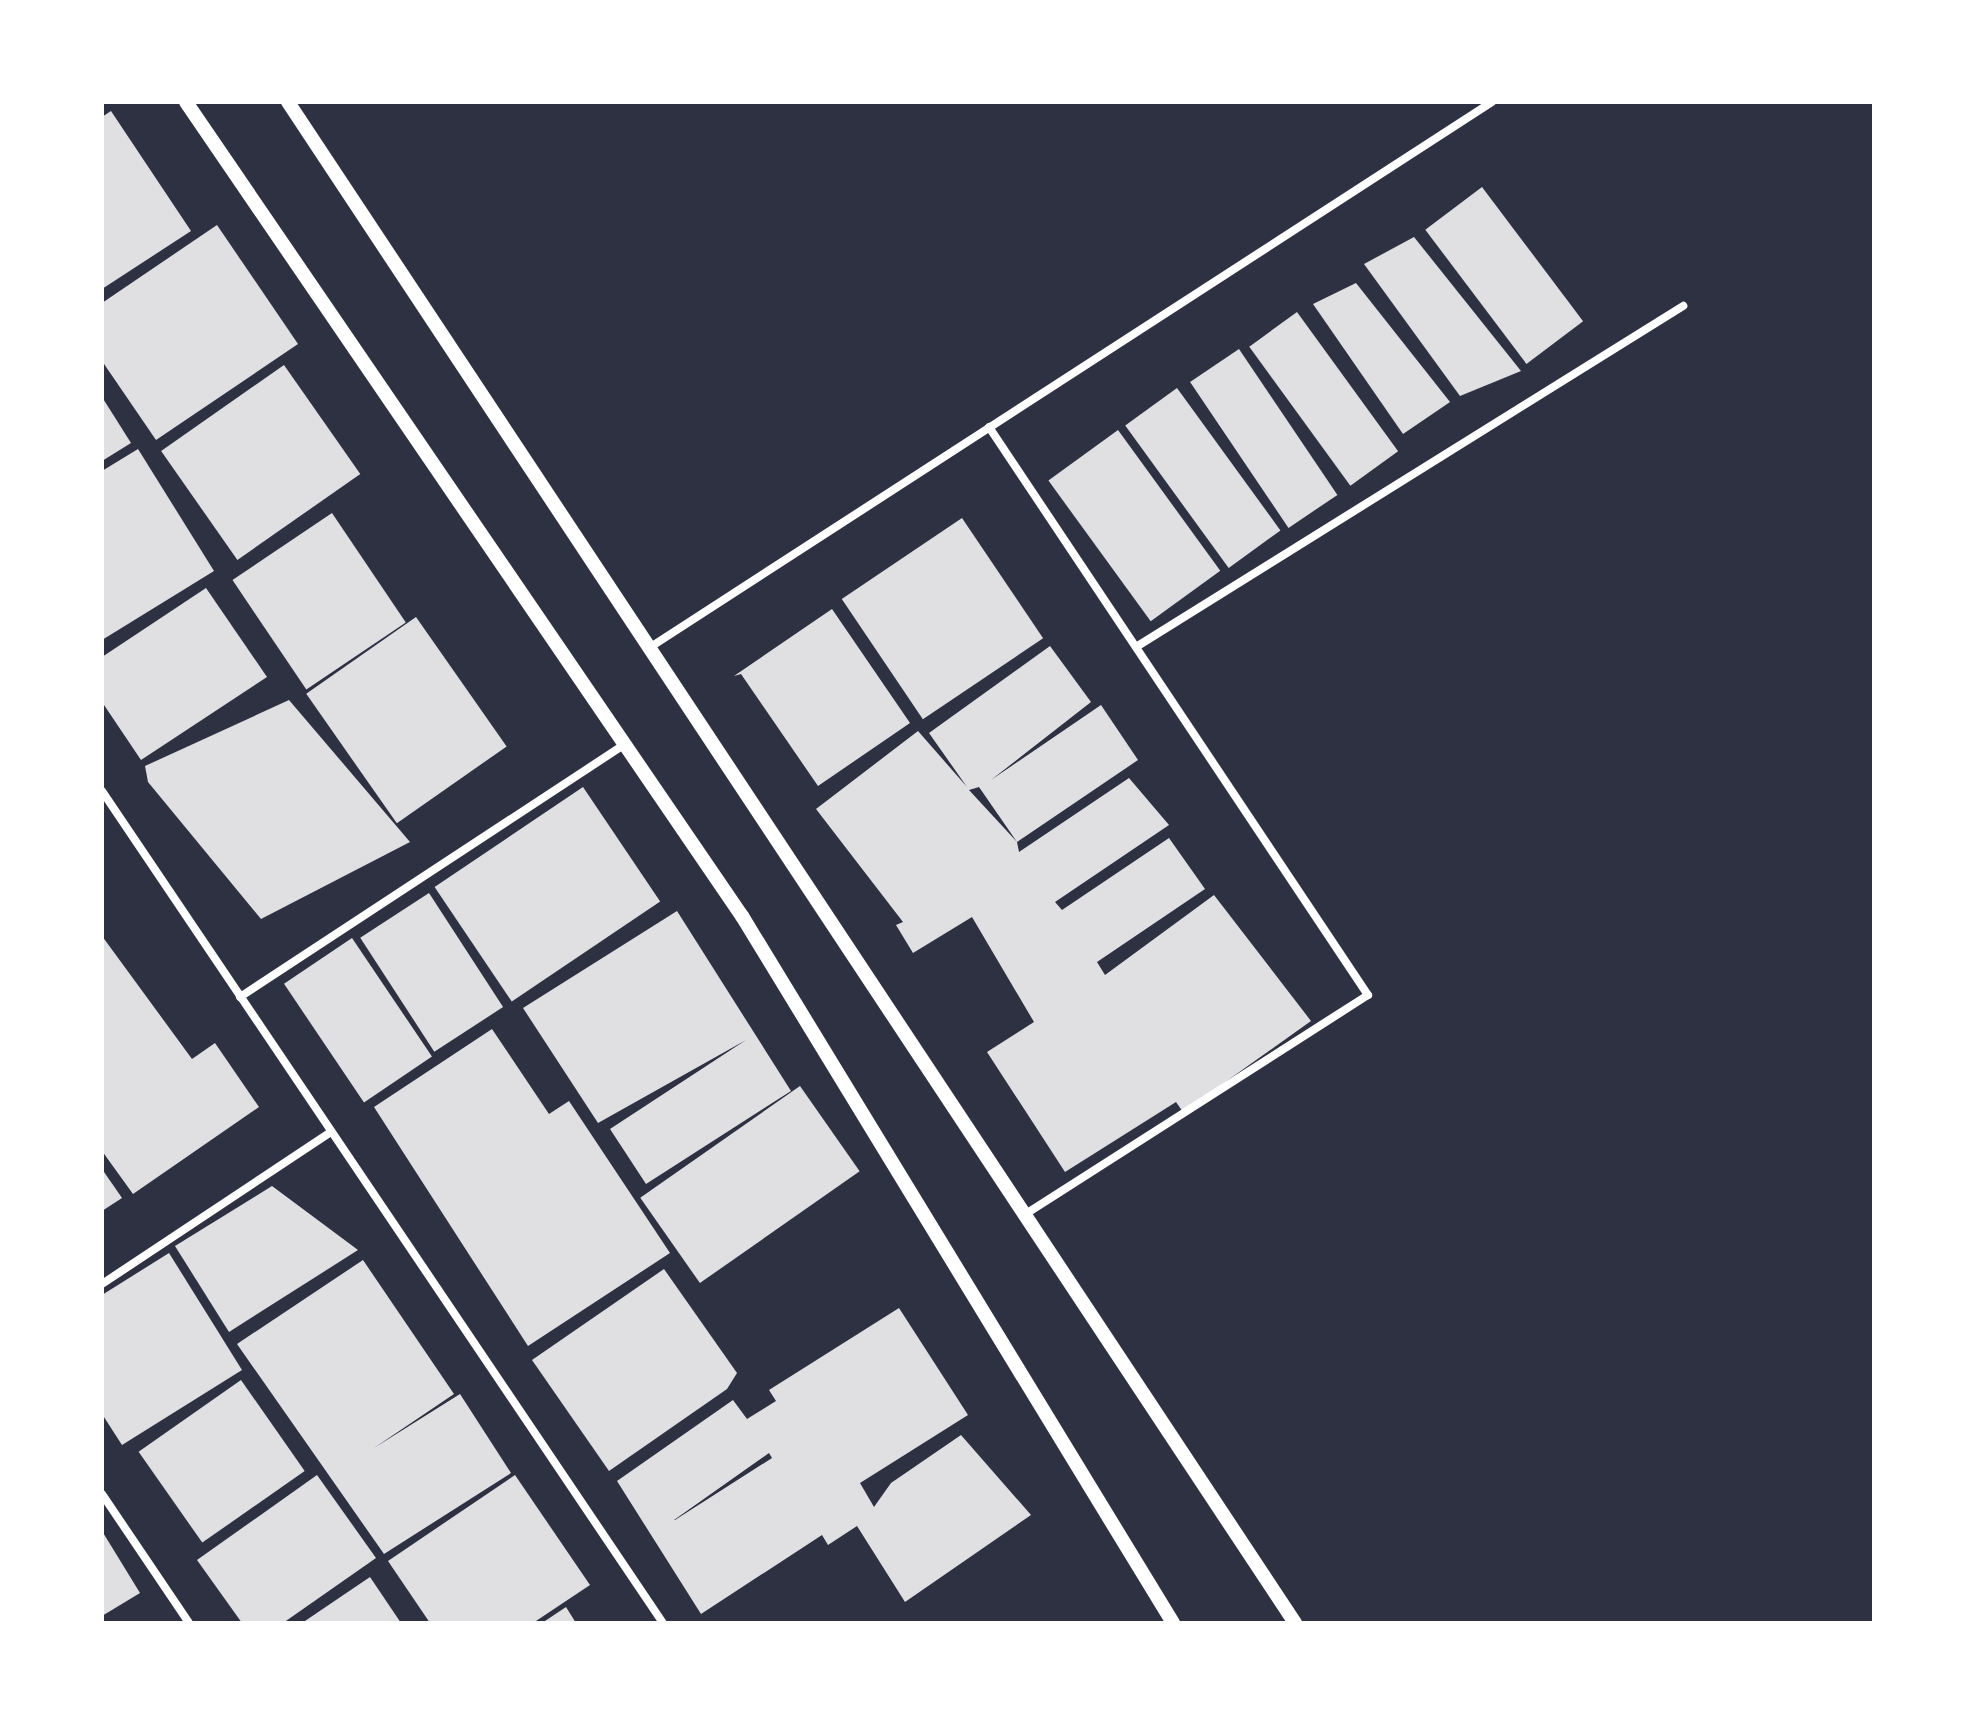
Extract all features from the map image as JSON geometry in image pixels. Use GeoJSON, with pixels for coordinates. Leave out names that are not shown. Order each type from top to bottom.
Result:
{"type":"FeatureCollection","features":[{"type":"Feature","properties":{"kind":"street"},"geometry":{"type":"LineString","coordinates":[[186,102],[742,916],[1173,1623]]}},
{"type":"Feature","properties":{"kind":"street"},"geometry":{"type":"LineString","coordinates":[[288,102],[1295,1623]]}},
{"type":"Feature","properties":{"kind":"street"},"geometry":{"type":"LineString","coordinates":[[649,648],[1492,102]]}},
{"type":"Feature","properties":{"kind":"street"},"geometry":{"type":"LineString","coordinates":[[1136,647],[1683,306]]}},
{"type":"Feature","properties":{"kind":"street"},"geometry":{"type":"LineString","coordinates":[[989,427],[1368,995],[1023,1216]]}},
{"type":"Feature","properties":{"kind":"street"},"geometry":{"type":"LineString","coordinates":[[240,997],[625,744]]}},
{"type":"Feature","properties":{"kind":"street"},"geometry":{"type":"LineString","coordinates":[[102,793],[663,1623]]}},
{"type":"Feature","properties":{"kind":"street"},"geometry":{"type":"LineString","coordinates":[[102,1284],[331,1132]]}},
{"type":"Feature","properties":{"kind":"street"},"geometry":{"type":"LineString","coordinates":[[102,1494],[189,1623]]}},
{"type":"Feature","properties":{"kind":"building"},"geometry":{"type":"Polygon","coordinates":[[[111,111],[191,231],[102,289],[102,117],[111,111]]]}},
{"type":"Feature","properties":{"kind":"building"},"geometry":{"type":"Polygon","coordinates":[[[1482,187],[1583,321],[1526,364],[1425,230],[1482,187]]]}},
{"type":"Feature","properties":{"kind":"building"},"geometry":{"type":"Polygon","coordinates":[[[217,225],[298,344],[156,440],[102,361],[102,303],[217,225]]]}},
{"type":"Feature","properties":{"kind":"building"},"geometry":{"type":"Polygon","coordinates":[[[1414,237],[1521,371],[1460,396],[1364,264],[1414,237]]]}},
{"type":"Feature","properties":{"kind":"building"},"geometry":{"type":"Polygon","coordinates":[[[1356,283],[1450,402],[1403,434],[1313,304],[1356,283]]]}},
{"type":"Feature","properties":{"kind":"building"},"geometry":{"type":"Polygon","coordinates":[[[1297,312],[1398,451],[1350,486],[1249,347],[1297,312]]]}},
{"type":"Feature","properties":{"kind":"building"},"geometry":{"type":"Polygon","coordinates":[[[1239,349],[1337,495],[1289,528],[1190,382],[1239,349]]]}},
{"type":"Feature","properties":{"kind":"building"},"geometry":{"type":"Polygon","coordinates":[[[284,365],[360,474],[237,560],[161,451],[284,365]]]}},
{"type":"Feature","properties":{"kind":"building"},"geometry":{"type":"Polygon","coordinates":[[[1177,388],[1280,530],[1229,568],[1125,426],[1177,388]]]}},
{"type":"Feature","properties":{"kind":"building"},"geometry":{"type":"Polygon","coordinates":[[[102,397],[131,443],[102,461],[102,397]]]}},
{"type":"Feature","properties":{"kind":"building"},"geometry":{"type":"Polygon","coordinates":[[[1118,430],[1220,571],[1151,621],[1048,481],[1118,430]]]}},
{"type":"Feature","properties":{"kind":"building"},"geometry":{"type":"Polygon","coordinates":[[[138,449],[214,571],[102,640],[102,471],[138,449]]]}},
{"type":"Feature","properties":{"kind":"building"},"geometry":{"type":"Polygon","coordinates":[[[332,513],[406,622],[306,690],[233,580],[332,513]]]}},
{"type":"Feature","properties":{"kind":"building"},"geometry":{"type":"Polygon","coordinates":[[[962,518],[1043,638],[923,719],[842,599],[962,518]]]}},
{"type":"Feature","properties":{"kind":"building"},"geometry":{"type":"Polygon","coordinates":[[[206,588],[267,677],[141,760],[102,702],[102,657],[206,588]]]}},
{"type":"Feature","properties":{"kind":"building"},"geometry":{"type":"Polygon","coordinates":[[[832,609],[910,723],[818,786],[741,674],[734,676],[832,609]]]}},
{"type":"Feature","properties":{"kind":"building"},"geometry":{"type":"Polygon","coordinates":[[[416,617],[507,746],[397,823],[306,694],[416,617]]]}},
{"type":"Feature","properties":{"kind":"building"},"geometry":{"type":"Polygon","coordinates":[[[1050,646],[1091,702],[991,780],[1101,705],[1138,760],[1017,842],[1019,852],[1129,778],[1169,825],[1055,902],[1062,910],[1169,838],[1205,889],[1097,962],[1105,975],[1214,895],[1311,1021],[1183,1112],[1176,1102],[1065,1172],[987,1052],[1034,1022],[972,917],[913,953],[896,925],[903,922],[816,809],[918,731],[967,787],[929,733],[1050,646]],[[979,787],[969,790],[1017,842],[979,787]]]}},
{"type":"Feature","properties":{"kind":"building"},"geometry":{"type":"Polygon","coordinates":[[[289,700],[410,842],[261,919],[148,782],[145,766],[289,700]]]}},
{"type":"Feature","properties":{"kind":"building"},"geometry":{"type":"Polygon","coordinates":[[[583,787],[660,901],[512,1002],[435,887],[583,787]]]}},
{"type":"Feature","properties":{"kind":"building"},"geometry":{"type":"Polygon","coordinates":[[[429,893],[503,1007],[434,1052],[360,938],[429,893]]]}},
{"type":"Feature","properties":{"kind":"building"},"geometry":{"type":"Polygon","coordinates":[[[677,911],[791,1091],[646,1184],[610,1129],[746,1040],[598,1123],[523,1008],[677,911]]]}},
{"type":"Feature","properties":{"kind":"building"},"geometry":{"type":"Polygon","coordinates":[[[102,936],[192,1059],[215,1043],[259,1107],[133,1194],[102,1151],[102,936]]]}},
{"type":"Feature","properties":{"kind":"building"},"geometry":{"type":"Polygon","coordinates":[[[352,938],[432,1057],[364,1102],[284,984],[352,938]]]}},
{"type":"Feature","properties":{"kind":"building"},"geometry":{"type":"Polygon","coordinates":[[[492,1029],[549,1114],[569,1101],[670,1253],[528,1346],[374,1107],[492,1029]]]}},
{"type":"Feature","properties":{"kind":"building"},"geometry":{"type":"Polygon","coordinates":[[[800,1086],[860,1171],[700,1283],[640,1198],[800,1086]]]}},
{"type":"Feature","properties":{"kind":"building"},"geometry":{"type":"Polygon","coordinates":[[[102,1169],[122,1198],[102,1211],[102,1169]]]}},
{"type":"Feature","properties":{"kind":"building"},"geometry":{"type":"Polygon","coordinates":[[[272,1186],[358,1250],[229,1332],[175,1246],[272,1186]]]}},
{"type":"Feature","properties":{"kind":"building"},"geometry":{"type":"Polygon","coordinates":[[[169,1253],[242,1370],[122,1445],[102,1414],[102,1295],[169,1253]]]}},
{"type":"Feature","properties":{"kind":"building"},"geometry":{"type":"Polygon","coordinates":[[[363,1260],[454,1394],[374,1448],[460,1394],[511,1473],[384,1554],[237,1344],[363,1260]]]}},
{"type":"Feature","properties":{"kind":"building"},"geometry":{"type":"Polygon","coordinates":[[[664,1269],[737,1373],[727,1389],[609,1471],[532,1360],[664,1269]]]}},
{"type":"Feature","properties":{"kind":"building"},"geometry":{"type":"Polygon","coordinates":[[[899,1308],[968,1415],[860,1483],[874,1507],[891,1483],[961,1435],[1031,1515],[905,1602],[857,1526],[828,1545],[822,1535],[701,1614],[617,1481],[733,1400],[747,1419],[776,1401],[769,1390],[899,1308]],[[769,1453],[674,1520],[675,1520],[772,1458],[769,1453]]]}},
{"type":"Feature","properties":{"kind":"building"},"geometry":{"type":"Polygon","coordinates":[[[241,1380],[305,1471],[202,1543],[139,1452],[241,1380]]]}},
{"type":"Feature","properties":{"kind":"building"},"geometry":{"type":"Polygon","coordinates":[[[317,1475],[376,1558],[283,1623],[242,1623],[197,1560],[317,1475]]]}},
{"type":"Feature","properties":{"kind":"building"},"geometry":{"type":"Polygon","coordinates":[[[515,1475],[590,1585],[533,1623],[430,1623],[388,1561],[515,1475]]]}},
{"type":"Feature","properties":{"kind":"building"},"geometry":{"type":"Polygon","coordinates":[[[102,1531],[140,1593],[102,1616],[102,1531]]]}},
{"type":"Feature","properties":{"kind":"building"},"geometry":{"type":"Polygon","coordinates":[[[370,1577],[401,1623],[302,1623],[370,1577]]]}},
{"type":"Feature","properties":{"kind":"building"},"geometry":{"type":"Polygon","coordinates":[[[566,1607],[576,1623],[542,1623],[566,1607]]]}}]}
